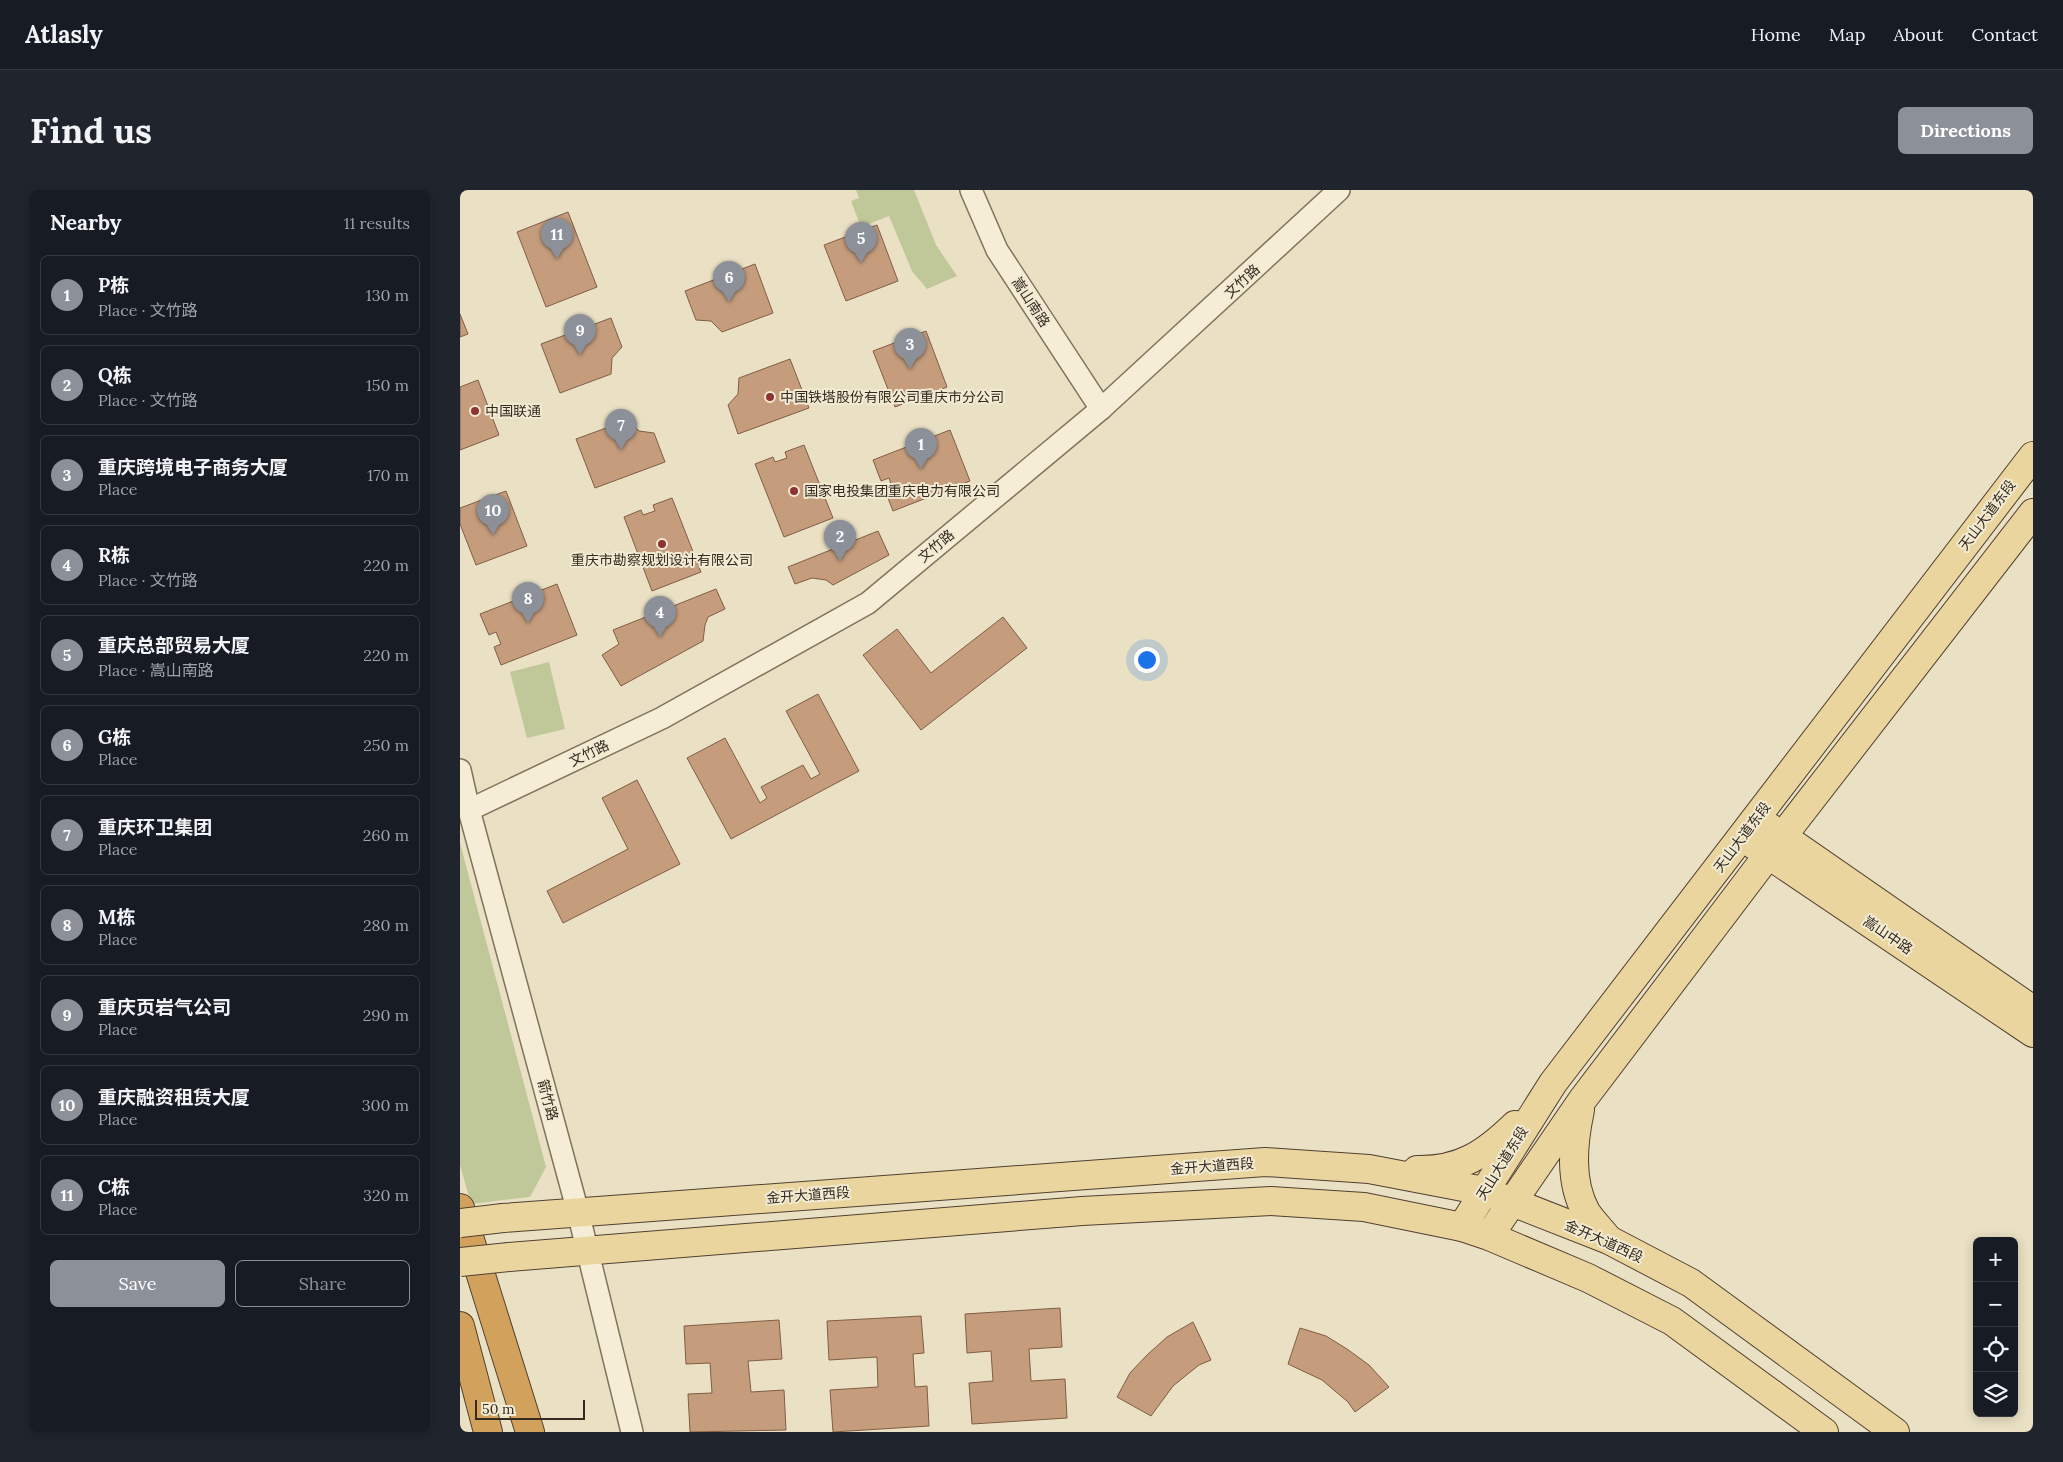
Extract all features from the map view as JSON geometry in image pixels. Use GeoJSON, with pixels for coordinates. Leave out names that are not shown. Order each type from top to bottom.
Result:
{"type":"FeatureCollection","features":[{"type":"Feature","properties":{"kind":"highway"},"geometry":{"type":"LineString","coordinates":[[460,1208],[530,1432]]}},
{"type":"Feature","properties":{"kind":"highway"},"geometry":{"type":"LineString","coordinates":[[460,1326],[488,1432]]}},
{"type":"Feature","properties":{"kind":"main road","name":"天山大道东段"},"geometry":{"type":"LineString","coordinates":[[1462,1227],[1553,1083],[2033,456]]}},
{"type":"Feature","properties":{"kind":"main road","name":"天山大道东段"},"geometry":{"type":"LineString","coordinates":[[1489,1236],[1583,1098],[2033,513]]}},
{"type":"Feature","properties":{"kind":"main road","name":"嵩山中路"},"geometry":{"type":"LineString","coordinates":[[1750,828],[2033,1033]]}},
{"type":"Feature","properties":{"kind":"main road","name":"嵩山中路"},"geometry":{"type":"LineString","coordinates":[[1775,846],[2033,1010]]}},
{"type":"Feature","properties":{"kind":"main road"},"geometry":{"type":"LineString","coordinates":[[1369,1169],[1424,1170],[1449,1167],[1472,1160],[1496,1144],[1553,1083]]}},
{"type":"Feature","properties":{"kind":"main road"},"geometry":{"type":"LineString","coordinates":[[1583,1098],[1575,1136],[1575,1175],[1586,1212],[1609,1240]]}},
{"type":"Feature","properties":{"kind":"main road","name":"金开大道西段"},"geometry":{"type":"LineString","coordinates":[[460,1223],[578,1212],[1265,1162],[1369,1169],[1484,1191],[1609,1240],[1691,1283],[1895,1432]]}},
{"type":"Feature","properties":{"kind":"main road"},"geometry":{"type":"LineString","coordinates":[[460,1262],[1082,1211],[1271,1201],[1364,1207],[1462,1227],[1489,1236],[1588,1278],[1672,1321],[1824,1432]]}},
{"type":"Feature","properties":{"kind":"street","name":"嵩山南路"},"geometry":{"type":"LineString","coordinates":[[971,190],[997,250],[1101,409]]}},
{"type":"Feature","properties":{"kind":"street","name":"文竹路"},"geometry":{"type":"LineString","coordinates":[[469,810],[662,718],[868,603],[1101,409],[1339,190]]}},
{"type":"Feature","properties":{"kind":"street","name":"箭竹路"},"geometry":{"type":"LineString","coordinates":[[460,770],[469,810],[578,1212],[632,1432]]}},
{"type":"Feature","properties":{"kind":"green space"},"geometry":{"type":"Polygon","coordinates":[[[856,190],[914,190],[936,245],[957,276],[927,289],[912,271],[889,216],[861,227],[851,201],[859,198],[856,190]]]}},
{"type":"Feature","properties":{"kind":"green space"},"geometry":{"type":"Polygon","coordinates":[[[549,662],[565,729],[527,738],[510,672],[549,662]]]}},
{"type":"Feature","properties":{"kind":"green space"},"geometry":{"type":"Polygon","coordinates":[[[460,843],[546,1167],[530,1197],[471,1204],[460,1165],[460,843]]]}},
{"type":"Feature","properties":{"kind":"building"},"geometry":{"type":"Polygon","coordinates":[[[568,212],[597,287],[546,307],[517,232],[568,212]]]}},
{"type":"Feature","properties":{"kind":"building"},"geometry":{"type":"Polygon","coordinates":[[[877,225],[898,281],[846,301],[824,245],[877,225]]]}},
{"type":"Feature","properties":{"kind":"building"},"geometry":{"type":"Polygon","coordinates":[[[755,264],[773,313],[722,332],[711,321],[696,320],[685,291],[755,264]]]}},
{"type":"Feature","properties":{"kind":"building"},"geometry":{"type":"Polygon","coordinates":[[[460,314],[468,334],[460,337],[460,314]]]}},
{"type":"Feature","properties":{"kind":"building"},"geometry":{"type":"Polygon","coordinates":[[[611,318],[622,347],[612,358],[611,374],[560,393],[541,344],[611,318]]]}},
{"type":"Feature","properties":{"kind":"building"},"geometry":{"type":"Polygon","coordinates":[[[926,331],[947,387],[895,407],[873,351],[926,331]]]}},
{"type":"Feature","properties":{"kind":"building","name":"中国铁塔股份有限公司重庆市分公司"},"geometry":{"type":"Polygon","coordinates":[[[790,359],[809,408],[738,434],[728,405],[738,394],[739,378],[790,359]]]}},
{"type":"Feature","properties":{"kind":"building","name":"中国联通"},"geometry":{"type":"Polygon","coordinates":[[[478,380],[499,435],[460,450],[460,387],[478,380]]]}},
{"type":"Feature","properties":{"kind":"building"},"geometry":{"type":"Polygon","coordinates":[[[628,420],[639,431],[654,433],[665,462],[595,488],[576,439],[628,420]]]}},
{"type":"Feature","properties":{"kind":"building"},"geometry":{"type":"Polygon","coordinates":[[[950,430],[970,481],[893,511],[886,493],[893,490],[889,478],[881,481],[873,460],[950,430]]]}},
{"type":"Feature","properties":{"kind":"building","name":"国家电投集团重庆电力有限公司"},"geometry":{"type":"Polygon","coordinates":[[[804,445],[833,518],[784,537],[755,464],[773,457],[775,462],[787,458],[785,452],[804,445]]]}},
{"type":"Feature","properties":{"kind":"building"},"geometry":{"type":"Polygon","coordinates":[[[506,491],[527,546],[476,565],[460,524],[460,508],[506,491]]]}},
{"type":"Feature","properties":{"kind":"building","name":"重庆市勘察规划设计有限公司"},"geometry":{"type":"Polygon","coordinates":[[[672,498],[701,572],[652,591],[624,517],[641,510],[643,515],[655,511],[653,505],[672,498]]]}},
{"type":"Feature","properties":{"kind":"building"},"geometry":{"type":"Polygon","coordinates":[[[878,531],[889,555],[833,585],[826,580],[812,578],[795,584],[788,567],[878,531]]]}},
{"type":"Feature","properties":{"kind":"building"},"geometry":{"type":"Polygon","coordinates":[[[557,584],[577,635],[501,665],[494,647],[501,644],[496,632],[489,635],[480,614],[557,584]]]}},
{"type":"Feature","properties":{"kind":"building"},"geometry":{"type":"Polygon","coordinates":[[[716,589],[725,609],[708,617],[703,641],[621,686],[602,655],[619,644],[613,630],[716,589]]]}},
{"type":"Feature","properties":{"kind":"building"},"geometry":{"type":"Polygon","coordinates":[[[1003,617],[1027,648],[921,730],[863,655],[897,629],[931,673],[1003,617]]]}},
{"type":"Feature","properties":{"kind":"building"},"geometry":{"type":"Polygon","coordinates":[[[818,694],[859,771],[731,839],[687,758],[725,738],[760,803],[767,798],[761,787],[803,765],[811,779],[820,774],[786,711],[818,694]]]}},
{"type":"Feature","properties":{"kind":"building"},"geometry":{"type":"Polygon","coordinates":[[[637,780],[680,864],[563,923],[547,891],[628,849],[602,798],[637,780]]]}},
{"type":"Feature","properties":{"kind":"building"},"geometry":{"type":"Polygon","coordinates":[[[1060,1308],[1062,1347],[1029,1349],[1031,1381],[1065,1379],[1067,1418],[972,1424],[969,1383],[993,1381],[991,1351],[967,1353],[965,1314],[1060,1308]]]}},
{"type":"Feature","properties":{"kind":"building"},"geometry":{"type":"Polygon","coordinates":[[[921,1316],[924,1353],[913,1354],[915,1387],[927,1386],[929,1426],[833,1432],[830,1390],[878,1387],[877,1357],[829,1360],[827,1321],[921,1316]]]}},
{"type":"Feature","properties":{"kind":"building"},"geometry":{"type":"Polygon","coordinates":[[[779,1320],[782,1359],[748,1361],[751,1392],[784,1390],[786,1430],[690,1432],[688,1394],[712,1393],[710,1363],[686,1364],[684,1326],[779,1320]]]}},
{"type":"Feature","properties":{"kind":"building"},"geometry":{"type":"Polygon","coordinates":[[[1193,1322],[1211,1360],[1199,1365],[1173,1386],[1151,1416],[1117,1397],[1130,1373],[1147,1355],[1167,1337],[1193,1322]]]}},
{"type":"Feature","properties":{"kind":"building"},"geometry":{"type":"Polygon","coordinates":[[[1300,1328],[1326,1336],[1347,1349],[1369,1365],[1389,1387],[1355,1412],[1348,1402],[1322,1380],[1288,1364],[1300,1328]]]}},
{"type":"Feature","properties":{"kind":"place","name":"C栋"},"geometry":{"type":"Point","coordinates":[557,259]}},
{"type":"Feature","properties":{"kind":"place","name":"重庆总部贸易大厦"},"geometry":{"type":"Point","coordinates":[861,263]}},
{"type":"Feature","properties":{"kind":"place","name":"G栋"},"geometry":{"type":"Point","coordinates":[729,302]}},
{"type":"Feature","properties":{"kind":"place","name":"重庆页岩气公司"},"geometry":{"type":"Point","coordinates":[580,355]}},
{"type":"Feature","properties":{"kind":"place","name":"重庆跨境电子商务大厦"},"geometry":{"type":"Point","coordinates":[910,369]}},
{"type":"Feature","properties":{"kind":"place","name":"中国铁塔股份有限公司重庆市分公司"},"geometry":{"type":"Point","coordinates":[770,397]}},
{"type":"Feature","properties":{"kind":"place","name":"中国联通"},"geometry":{"type":"Point","coordinates":[475,411]}},
{"type":"Feature","properties":{"kind":"place","name":"重庆环卫集团"},"geometry":{"type":"Point","coordinates":[621,450]}},
{"type":"Feature","properties":{"kind":"place","name":"P栋"},"geometry":{"type":"Point","coordinates":[921,469]}},
{"type":"Feature","properties":{"kind":"place","name":"国家电投集团重庆电力有限公司"},"geometry":{"type":"Point","coordinates":[794,491]}},
{"type":"Feature","properties":{"kind":"place","name":"重庆融资租赁大厦"},"geometry":{"type":"Point","coordinates":[493,535]}},
{"type":"Feature","properties":{"kind":"place","name":"重庆市勘察规划设计有限公司"},"geometry":{"type":"Point","coordinates":[662,544]}},
{"type":"Feature","properties":{"kind":"place","name":"Q栋"},"geometry":{"type":"Point","coordinates":[840,561]}},
{"type":"Feature","properties":{"kind":"place","name":"M栋"},"geometry":{"type":"Point","coordinates":[528,623]}},
{"type":"Feature","properties":{"kind":"place","name":"R栋"},"geometry":{"type":"Point","coordinates":[660,637]}}]}
